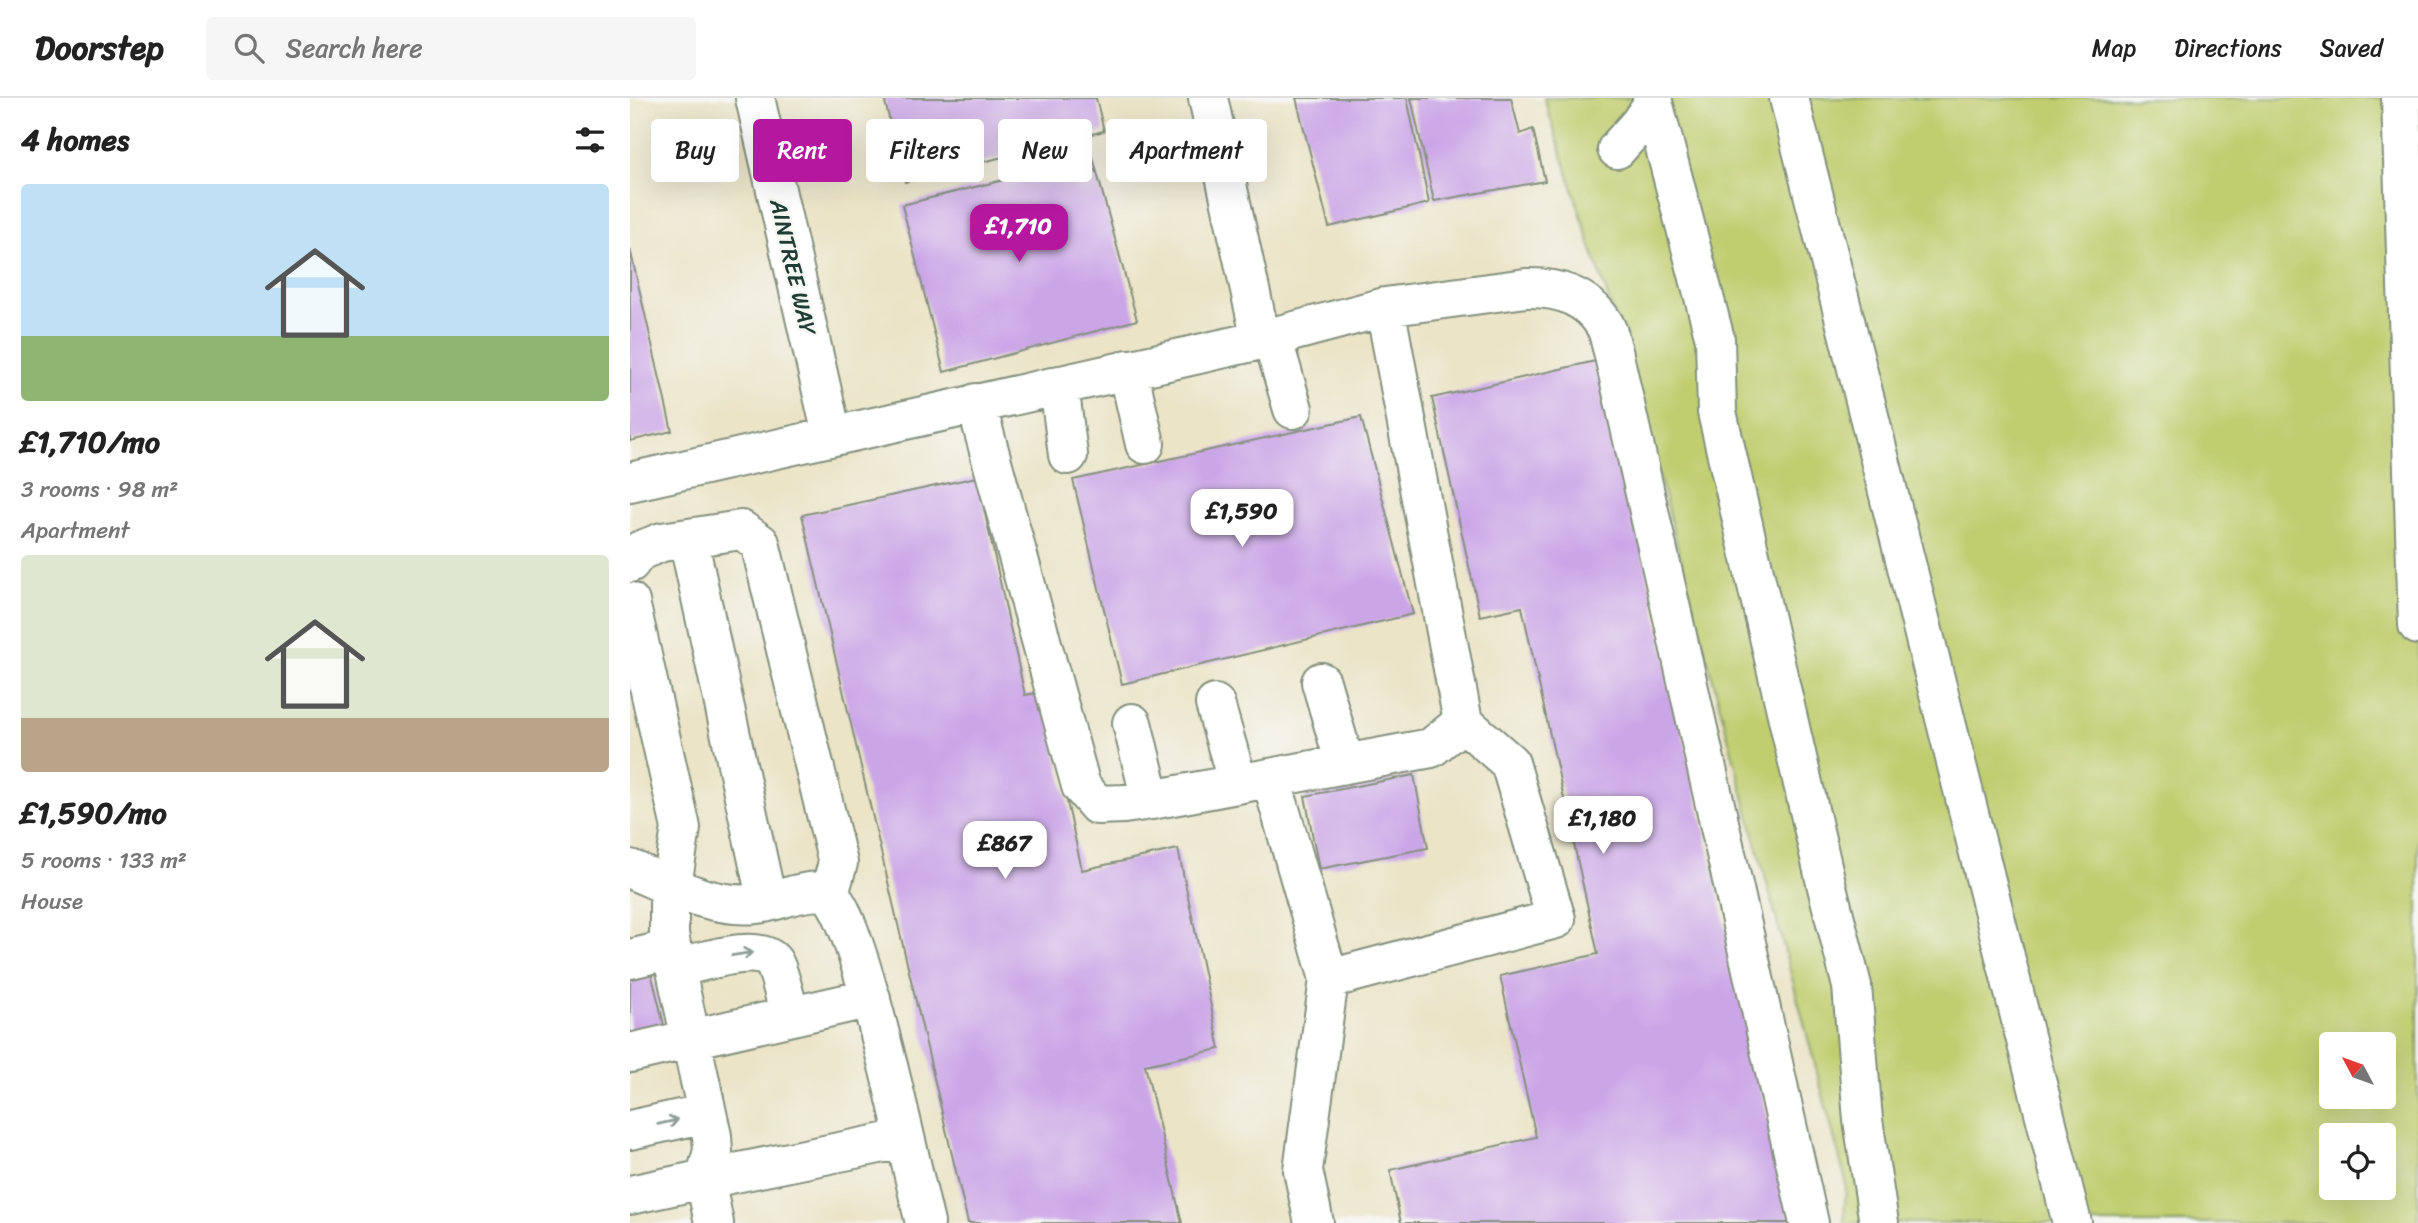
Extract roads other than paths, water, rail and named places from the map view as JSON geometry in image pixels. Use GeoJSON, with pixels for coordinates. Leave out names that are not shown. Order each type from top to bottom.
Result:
{"type":"FeatureCollection","features":[{"type":"Feature","properties":{"kind":"lane","name":"AINTREE WAY"},"geometry":{"type":"LineString","coordinates":[[755,98],[832,435]]}},
{"type":"Feature","properties":{"kind":"lane"},"geometry":{"type":"LineString","coordinates":[[1208,98],[1266,338],[1293,409]]}},
{"type":"Feature","properties":{"kind":"lane"},"geometry":{"type":"LineString","coordinates":[[1789,98],[2073,1223]]}},
{"type":"Feature","properties":{"kind":"lane"},"geometry":{"type":"LineString","coordinates":[[2401,98],[2418,625]]}},
{"type":"Feature","properties":{"kind":"lane"},"geometry":{"type":"LineString","coordinates":[[1617,149],[1640,124],[1653,101]]}},
{"type":"Feature","properties":{"kind":"lane"},"geometry":{"type":"LineString","coordinates":[[1653,101],[1715,339],[1717,412],[1852,986],[1863,1120],[1879,1223]]}},
{"type":"Feature","properties":{"kind":"lane"},"geometry":{"type":"LineString","coordinates":[[630,482],[1266,338],[1385,307],[1547,287],[1567,293],[1588,304],[1605,325],[1613,351],[1809,1223]]}},
{"type":"Feature","properties":{"kind":"lane"},"geometry":{"type":"LineString","coordinates":[[1329,979],[1556,919],[1510,763],[1463,722],[1385,307]]}},
{"type":"Feature","properties":{"kind":"lane"},"geometry":{"type":"LineString","coordinates":[[1128,369],[1145,444]]}},
{"type":"Feature","properties":{"kind":"lane"},"geometry":{"type":"LineString","coordinates":[[1059,385],[1068,455]]}},
{"type":"Feature","properties":{"kind":"lane"},"geometry":{"type":"LineString","coordinates":[[976,403],[1082,786],[1097,805],[1151,800],[1430,748],[1463,722]]}},
{"type":"Feature","properties":{"kind":"lane"},"geometry":{"type":"LineString","coordinates":[[630,563],[639,551],[662,542],[741,530],[760,543],[838,863],[829,894]]}},
{"type":"Feature","properties":{"kind":"lane"},"geometry":{"type":"LineString","coordinates":[[688,538],[767,902]]}},
{"type":"Feature","properties":{"kind":"lane"},"geometry":{"type":"LineString","coordinates":[[630,602],[681,828],[671,886],[669,933],[707,1113],[713,1152],[705,1179],[714,1223]]}},
{"type":"Feature","properties":{"kind":"lane"},"geometry":{"type":"LineString","coordinates":[[1321,682],[1345,764]]}},
{"type":"Feature","properties":{"kind":"lane"},"geometry":{"type":"LineString","coordinates":[[1215,704],[1254,781],[1329,979],[1303,1170],[1314,1223]]}},
{"type":"Feature","properties":{"kind":"lane"},"geometry":{"type":"LineString","coordinates":[[1132,723],[1151,800]]}},
{"type":"Feature","properties":{"kind":"lane"},"geometry":{"type":"LineString","coordinates":[[630,869],[706,900],[731,905],[767,902],[814,891],[829,894],[838,904],[846,918],[871,998],[925,1223]]}},
{"type":"Feature","properties":{"kind":"lane"},"geometry":{"type":"LineString","coordinates":[[630,959],[673,959],[744,953],[765,955],[774,963],[790,1016]]}},
{"type":"Feature","properties":{"kind":"lane"},"geometry":{"type":"LineString","coordinates":[[630,1053],[871,998]]}},
{"type":"Feature","properties":{"kind":"lane"},"geometry":{"type":"LineString","coordinates":[[630,1130],[707,1113]]}},
{"type":"Feature","properties":{"kind":"lane"},"geometry":{"type":"LineString","coordinates":[[630,1195],[904,1139]]}}]}
